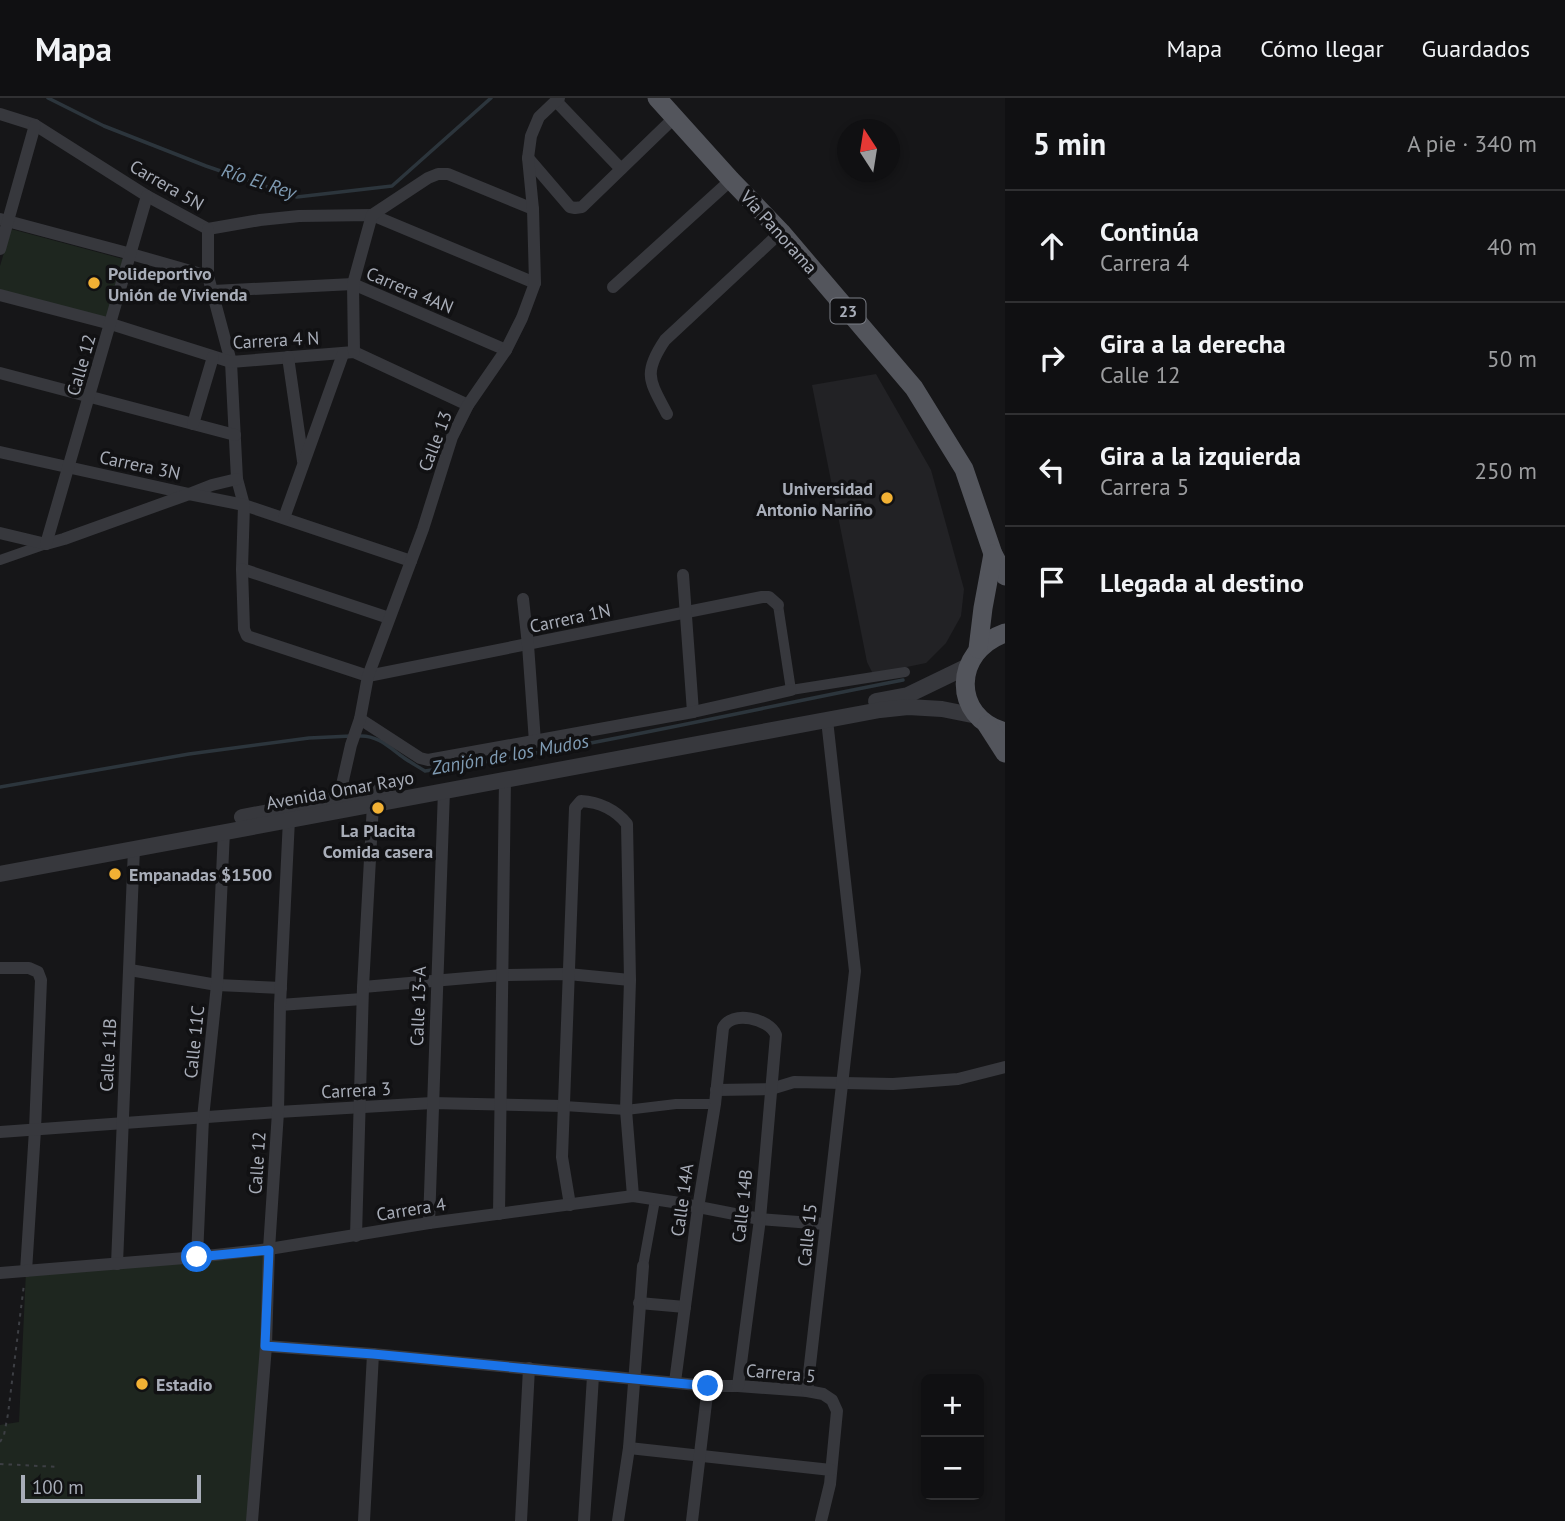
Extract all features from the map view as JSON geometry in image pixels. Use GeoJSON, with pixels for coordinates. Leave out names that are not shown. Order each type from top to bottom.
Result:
{"type":"FeatureCollection","features":[{"type":"Feature","properties":{"kind":"main road","name":"Vía Panorama"},"geometry":{"type":"LineString","coordinates":[[657,98],[781,232],[914,388],[964,469],[993,554],[1005,576]]}},
{"type":"Feature","properties":{"kind":"main road","name":"Vía Panorama"},"geometry":{"type":"LineString","coordinates":[[973,657],[993,554]]}},
{"type":"Feature","properties":{"kind":"main road"},"geometry":{"type":"LineString","coordinates":[[973,657],[990,639],[1005,633]]}},
{"type":"Feature","properties":{"kind":"main road","name":"23"},"geometry":{"type":"LineString","coordinates":[[973,657],[966,676],[967,697],[990,724],[1005,753]]}},
{"type":"Feature","properties":{"kind":"street"},"geometry":{"type":"LineString","coordinates":[[558,100],[621,169]]}},
{"type":"Feature","properties":{"kind":"street","name":"Calle 13"},"geometry":{"type":"LineString","coordinates":[[340,804],[368,676],[423,529],[452,437],[468,405],[506,350],[535,283],[534,209],[528,159],[531,136],[539,117],[558,100]]}},
{"type":"Feature","properties":{"kind":"street","name":"Carrera 5N"},"geometry":{"type":"LineString","coordinates":[[0,114],[35,125],[147,196],[208,229],[299,216],[372,215]]}},
{"type":"Feature","properties":{"kind":"street"},"geometry":{"type":"LineString","coordinates":[[528,159],[570,207],[582,207],[675,117]]}},
{"type":"Feature","properties":{"kind":"street"},"geometry":{"type":"LineString","coordinates":[[0,249],[4,220],[35,125]]}},
{"type":"Feature","properties":{"kind":"street"},"geometry":{"type":"LineString","coordinates":[[284,518],[349,353],[354,284],[372,215],[438,174],[448,174],[534,209]]}},
{"type":"Feature","properties":{"kind":"street"},"geometry":{"type":"LineString","coordinates":[[612,286],[731,180]]}},
{"type":"Feature","properties":{"kind":"street","name":"Calle 12"},"geometry":{"type":"LineString","coordinates":[[46,544],[147,196]]}},
{"type":"Feature","properties":{"kind":"street"},"geometry":{"type":"LineString","coordinates":[[372,215],[535,283]]}},
{"type":"Feature","properties":{"kind":"street"},"geometry":{"type":"LineString","coordinates":[[4,220],[208,276]]}},
{"type":"Feature","properties":{"kind":"street"},"geometry":{"type":"LineString","coordinates":[[208,229],[208,276],[231,362],[237,479],[244,505],[244,629],[247,636],[368,676]]}},
{"type":"Feature","properties":{"kind":"street"},"geometry":{"type":"LineString","coordinates":[[667,414],[652,385],[651,362],[656,353],[665,340],[781,232]]}},
{"type":"Feature","properties":{"kind":"street","name":"Carrera 4AN"},"geometry":{"type":"LineString","coordinates":[[213,291],[354,284],[506,350]]}},
{"type":"Feature","properties":{"kind":"street","name":"Carrera 4 N"},"geometry":{"type":"LineString","coordinates":[[0,295],[111,324],[231,362],[349,353],[468,405]]}},
{"type":"Feature","properties":{"kind":"street"},"geometry":{"type":"LineString","coordinates":[[193,424],[213,356]]}},
{"type":"Feature","properties":{"kind":"street"},"geometry":{"type":"LineString","coordinates":[[288,357],[304,464]]}},
{"type":"Feature","properties":{"kind":"street"},"geometry":{"type":"LineString","coordinates":[[0,373],[235,435]]}},
{"type":"Feature","properties":{"kind":"street","name":"Carrera 3N"},"geometry":{"type":"LineString","coordinates":[[0,452],[189,494],[237,479]]}},
{"type":"Feature","properties":{"kind":"street"},"geometry":{"type":"LineString","coordinates":[[0,560],[189,494],[244,505],[411,561]]}},
{"type":"Feature","properties":{"kind":"street"},"geometry":{"type":"LineString","coordinates":[[0,533],[46,544]]}},
{"type":"Feature","properties":{"kind":"street"},"geometry":{"type":"LineString","coordinates":[[242,569],[389,618]]}},
{"type":"Feature","properties":{"kind":"street"},"geometry":{"type":"LineString","coordinates":[[683,575],[693,712]]}},
{"type":"Feature","properties":{"kind":"street","name":"Carrera 1N"},"geometry":{"type":"LineString","coordinates":[[368,676],[762,597],[769,597],[778,605]]}},
{"type":"Feature","properties":{"kind":"street"},"geometry":{"type":"LineString","coordinates":[[523,599],[536,742]]}},
{"type":"Feature","properties":{"kind":"street"},"geometry":{"type":"LineString","coordinates":[[778,605],[791,690]]}},
{"type":"Feature","properties":{"kind":"street","name":"Avenida Omar Rayo"},"geometry":{"type":"LineString","coordinates":[[0,863],[340,804],[908,695],[973,657]]}},
{"type":"Feature","properties":{"kind":"street"},"geometry":{"type":"LineString","coordinates":[[358,726],[428,760],[693,712],[791,690],[905,672]]}},
{"type":"Feature","properties":{"kind":"street","name":"Avenida Omar Rayo"},"geometry":{"type":"LineString","coordinates":[[340,804],[373,804],[880,710],[908,707],[942,709],[990,724]]}},
{"type":"Feature","properties":{"kind":"street","name":"Calle 15"},"geometry":{"type":"LineString","coordinates":[[807,1391],[855,971],[827,720]]}},
{"type":"Feature","properties":{"kind":"street"},"geometry":{"type":"LineString","coordinates":[[499,1214],[505,779]]}},
{"type":"Feature","properties":{"kind":"street","name":"Calle 13-A"},"geometry":{"type":"LineString","coordinates":[[429,1223],[444,790]]}},
{"type":"Feature","properties":{"kind":"street"},"geometry":{"type":"LineString","coordinates":[[570,1205],[562,1157],[575,808],[581,802],[613,810],[627,824],[630,980],[626,1110],[633,1196]]}},
{"type":"Feature","properties":{"kind":"street"},"geometry":{"type":"LineString","coordinates":[[356,1236],[363,993],[373,804]]}},
{"type":"Feature","properties":{"kind":"street","name":"Calle 12"},"geometry":{"type":"LineString","coordinates":[[252,1521],[278,1112],[288,813]]}},
{"type":"Feature","properties":{"kind":"street","name":"Avenida Omar Rayo"},"geometry":{"type":"LineString","coordinates":[[0,874],[224,831],[288,813]]}},
{"type":"Feature","properties":{"kind":"street","name":"Calle 11C"},"geometry":{"type":"LineString","coordinates":[[197,1257],[203,1118],[217,985],[224,831]]}},
{"type":"Feature","properties":{"kind":"street","name":"Calle 11B"},"geometry":{"type":"LineString","coordinates":[[117,1264],[134,848]]}},
{"type":"Feature","properties":{"kind":"street"},"geometry":{"type":"LineString","coordinates":[[0,968],[29,968],[38,972],[41,981],[26,1271]]}},
{"type":"Feature","properties":{"kind":"street"},"geometry":{"type":"LineString","coordinates":[[130,970],[217,985],[281,989]]}},
{"type":"Feature","properties":{"kind":"street"},"geometry":{"type":"LineString","coordinates":[[280,1005],[437,981],[502,975],[568,974],[630,980]]}},
{"type":"Feature","properties":{"kind":"street","name":"Calle 14A"},"geometry":{"type":"LineString","coordinates":[[676,1382],[723,1028],[725,1023],[731,1020],[747,1019],[758,1020],[774,1028]]}},
{"type":"Feature","properties":{"kind":"street","name":"Calle 14B"},"geometry":{"type":"LineString","coordinates":[[738,1386],[760,1219],[776,1035],[774,1028]]}},
{"type":"Feature","properties":{"kind":"street"},"geometry":{"type":"LineString","coordinates":[[716,1090],[771,1089],[794,1082],[893,1084],[958,1079],[1005,1067]]}},
{"type":"Feature","properties":{"kind":"street","name":"Carrera 3"},"geometry":{"type":"LineString","coordinates":[[0,1132],[432,1103],[626,1110],[676,1104],[715,1104]]}},
{"type":"Feature","properties":{"kind":"street","name":"Carrera 4"},"geometry":{"type":"LineString","coordinates":[[0,1273],[269,1250],[429,1223],[633,1196],[760,1219],[825,1224]]}},
{"type":"Feature","properties":{"kind":"street","name":"Calle 14A"},"geometry":{"type":"LineString","coordinates":[[618,1521],[629,1448],[643,1266],[655,1200]]}},
{"type":"Feature","properties":{"kind":"street"},"geometry":{"type":"LineString","coordinates":[[639,1303],[685,1307]]}},
{"type":"Feature","properties":{"kind":"street","name":"Carrera 5"},"geometry":{"type":"LineString","coordinates":[[265,1346],[529,1368],[635,1380],[823,1394],[832,1400],[837,1411],[831,1471]]}},
{"type":"Feature","properties":{"kind":"street"},"geometry":{"type":"LineString","coordinates":[[364,1521],[373,1354]]}},
{"type":"Feature","properties":{"kind":"street"},"geometry":{"type":"LineString","coordinates":[[521,1521],[529,1368]]}},
{"type":"Feature","properties":{"kind":"street"},"geometry":{"type":"LineString","coordinates":[[584,1521],[593,1376]]}},
{"type":"Feature","properties":{"kind":"street"},"geometry":{"type":"LineString","coordinates":[[692,1521],[708,1386]]}},
{"type":"Feature","properties":{"kind":"street"},"geometry":{"type":"LineString","coordinates":[[629,1448],[831,1471],[821,1521]]}},
{"type":"Feature","properties":{"kind":"street"},"geometry":{"type":"LineString","coordinates":[[618,1521],[625,1521]]}},
{"type":"Feature","properties":{"kind":"path"},"geometry":{"type":"LineString","coordinates":[[0,1442],[8,1414],[26,1271]]}},
{"type":"Feature","properties":{"kind":"path"},"geometry":{"type":"LineString","coordinates":[[0,1457],[1,1464],[59,1467]]}},
{"type":"Feature","properties":{"kind":"shaded area"},"geometry":{"type":"Polygon","coordinates":[[[11,229],[123,259],[107,319],[0,292],[0,266],[11,229]]]}},
{"type":"Feature","properties":{"kind":"shaded area","name":"Universidad Antonio Nariño"},"geometry":{"type":"Polygon","coordinates":[[[876,374],[931,470],[964,589],[961,616],[946,643],[926,663],[873,674],[867,662],[812,385],[876,374]]]}},
{"type":"Feature","properties":{"kind":"shaded area","name":"Estadio"},"geometry":{"type":"Polygon","coordinates":[[[269,1249],[252,1521],[0,1521],[0,1425],[19,1422],[26,1271],[269,1249]]]}},
{"type":"Feature","properties":{"kind":"waterway","name":"Río El Rey"},"geometry":{"type":"LineString","coordinates":[[48,98],[104,126],[206,166],[297,197],[392,186],[491,98]]}},
{"type":"Feature","properties":{"kind":"waterway","name":"Zanjón de los Mudos"},"geometry":{"type":"LineString","coordinates":[[359,736],[381,741],[425,771],[605,740],[903,680]]}},
{"type":"Feature","properties":{"kind":"waterway","name":"Zanjón de los Mudos"},"geometry":{"type":"LineString","coordinates":[[0,787],[189,754],[309,738],[351,736]]}},
{"type":"Feature","properties":{"kind":"place","name":"Polideportivo Unión de Vivienda"},"geometry":{"type":"Point","coordinates":[94,283]}},
{"type":"Feature","properties":{"kind":"place","name":"Universidad Antonio Nariño"},"geometry":{"type":"Point","coordinates":[887,498]}},
{"type":"Feature","properties":{"kind":"place","name":"La Placita Comida casera"},"geometry":{"type":"Point","coordinates":[378,808]}},
{"type":"Feature","properties":{"kind":"place","name":"Empanadas $1500"},"geometry":{"type":"Point","coordinates":[115,874]}},
{"type":"Feature","properties":{"kind":"place","name":"Estadio"},"geometry":{"type":"Point","coordinates":[142,1384]}},
{"type":"Feature","properties":{"kind":"route"},"geometry":{"type":"LineString","coordinates":[[197,1257],[269,1250],[265,1346],[708,1386]]}}]}
